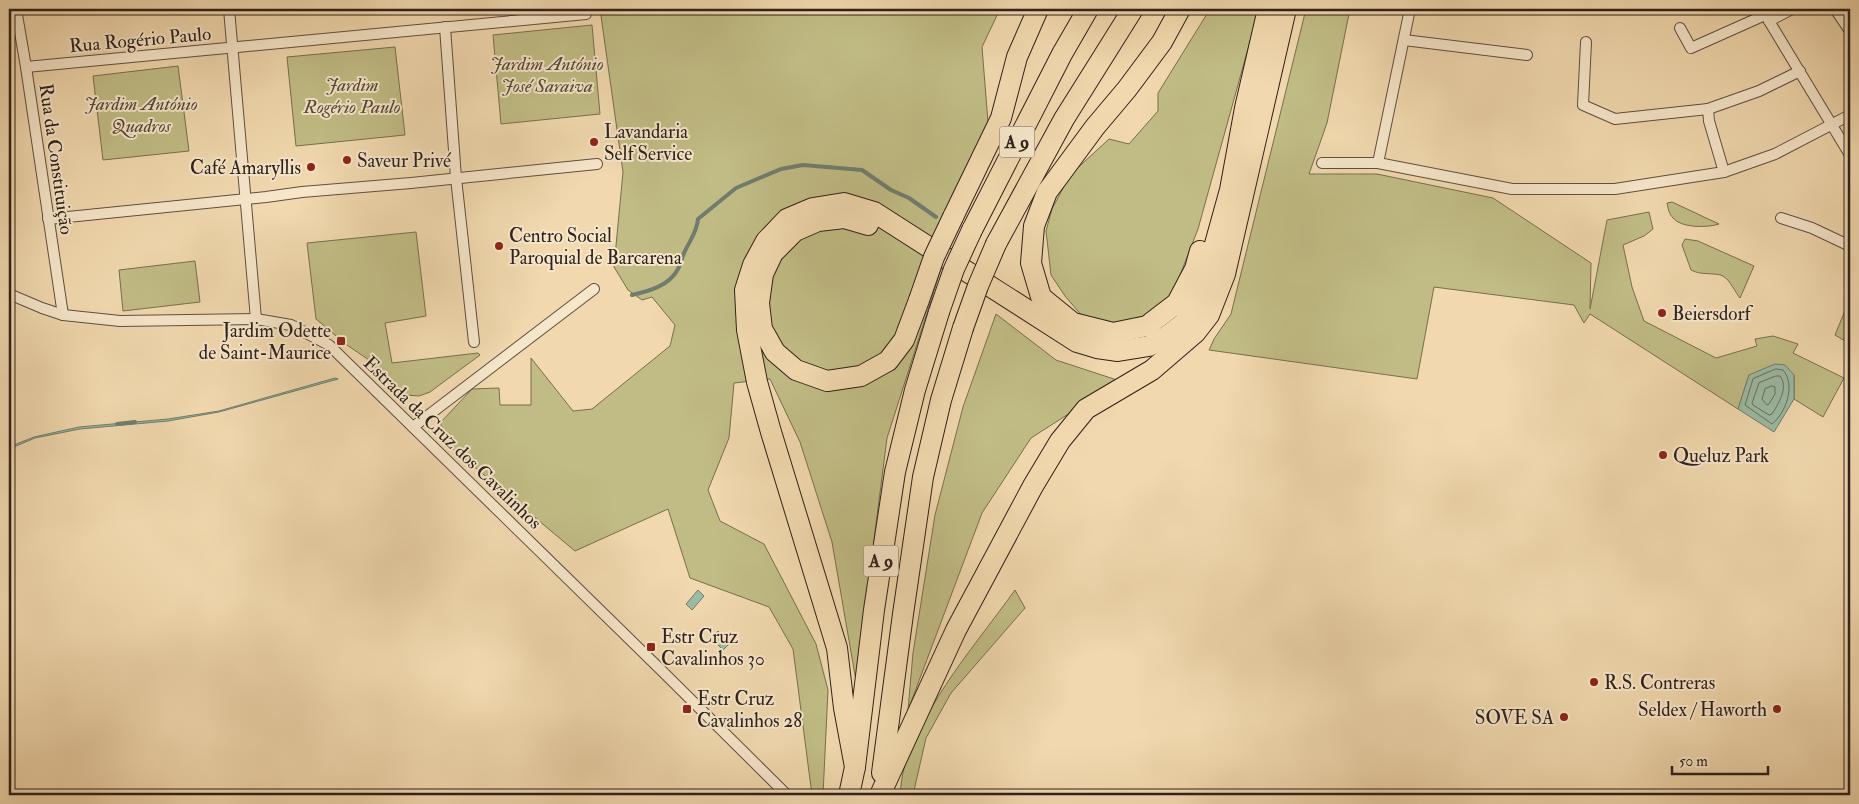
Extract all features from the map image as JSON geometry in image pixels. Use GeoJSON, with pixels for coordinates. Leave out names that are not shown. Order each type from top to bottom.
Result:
{"type":"FeatureCollection","features":[{"type":"Feature","properties":{"kind":"highway"},"geometry":{"type":"LineString","coordinates":[[1038,9],[1016,57],[1001,118],[934,257],[919,300],[904,340],[888,361],[861,376],[827,381],[796,370],[775,352],[762,329],[759,303],[763,274],[773,253],[795,231],[818,221],[844,218],[870,226],[908,246],[1071,352],[1094,361],[1119,364],[1152,358],[1175,351]]}},
{"type":"Feature","properties":{"kind":"highway","name":"A 9"},"geometry":{"type":"LineString","coordinates":[[850,795],[874,610],[895,472],[915,390],[954,269],[1062,54],[1088,9]]}},
{"type":"Feature","properties":{"kind":"highway","name":"A 9"},"geometry":{"type":"LineString","coordinates":[[879,795],[923,477],[941,400],[963,328],[996,244],[1064,119],[1133,9]]}},
{"type":"Feature","properties":{"kind":"highway"},"geometry":{"type":"LineString","coordinates":[[1180,9],[1162,42],[1047,192],[1034,226],[1031,263],[1041,297],[1073,323],[1113,333],[1147,326],[1176,303],[1195,269],[1217,187],[1245,108]]}},
{"type":"Feature","properties":{"kind":"highway"},"geometry":{"type":"LineString","coordinates":[[855,767],[844,708],[837,648],[771,432],[757,382],[747,330],[745,290],[753,265],[766,240],[787,220],[813,208],[844,203],[874,212],[1077,342],[1097,348],[1118,351],[1148,346],[1167,336],[1184,323],[1200,298],[1230,190],[1245,108],[1268,9]]}},
{"type":"Feature","properties":{"kind":"highway"},"geometry":{"type":"LineString","coordinates":[[879,795],[956,630],[1033,486],[1060,441],[1086,409],[1152,370],[1194,333],[1209,315],[1225,274],[1286,9]]}},
{"type":"Feature","properties":{"kind":"street","name":"Rua da Constituição"},"geometry":{"type":"LineString","coordinates":[[16,9],[62,315]]}},
{"type":"Feature","properties":{"kind":"street"},"geometry":{"type":"LineString","coordinates":[[229,9],[256,319]]}},
{"type":"Feature","properties":{"kind":"street"},"geometry":{"type":"LineString","coordinates":[[1378,162],[1410,9]]}},
{"type":"Feature","properties":{"kind":"street"},"geometry":{"type":"LineString","coordinates":[[1680,28],[1691,48],[1766,15],[1792,9]]}},
{"type":"Feature","properties":{"kind":"street"},"geometry":{"type":"LineString","coordinates":[[1835,9],[1850,31]]}},
{"type":"Feature","properties":{"kind":"street","name":"Rua Rogério Paulo"},"geometry":{"type":"LineString","coordinates":[[26,67],[586,14]]}},
{"type":"Feature","properties":{"kind":"street"},"geometry":{"type":"LineString","coordinates":[[1766,15],[1850,155]]}},
{"type":"Feature","properties":{"kind":"street"},"geometry":{"type":"LineString","coordinates":[[445,27],[456,178],[474,342]]}},
{"type":"Feature","properties":{"kind":"street"},"geometry":{"type":"LineString","coordinates":[[1404,40],[1527,55]]}},
{"type":"Feature","properties":{"kind":"street"},"geometry":{"type":"LineString","coordinates":[[1586,42],[1583,105],[1615,119],[1708,109],[1759,91],[1800,71]]}},
{"type":"Feature","properties":{"kind":"street"},"geometry":{"type":"LineString","coordinates":[[1708,109],[1709,121],[1724,172]]}},
{"type":"Feature","properties":{"kind":"street"},"geometry":{"type":"LineString","coordinates":[[1322,163],[1378,162],[1512,189],[1615,189],[1724,172],[1775,154],[1850,114]]}},
{"type":"Feature","properties":{"kind":"street"},"geometry":{"type":"LineString","coordinates":[[48,219],[302,192],[597,164]]}},
{"type":"Feature","properties":{"kind":"street"},"geometry":{"type":"LineString","coordinates":[[1781,218],[1812,228],[1850,246]]}},
{"type":"Feature","properties":{"kind":"street"},"geometry":{"type":"LineString","coordinates":[[413,427],[594,289]]}},
{"type":"Feature","properties":{"kind":"street","name":"Estrada da Cruz dos Cavalinhos"},"geometry":{"type":"LineString","coordinates":[[9,294],[62,315],[120,321],[256,319],[291,325],[329,345],[666,674],[787,795]]}},
{"type":"Feature","properties":{"kind":"green space"},"geometry":{"type":"Polygon","coordinates":[[[600,9],[1000,9],[982,47],[988,122],[887,438],[856,681],[832,542],[800,442],[770,379],[734,383],[729,438],[708,490],[720,521],[764,544],[816,644],[828,690],[823,795],[812,795],[793,649],[769,607],[690,578],[668,509],[575,551],[441,439],[441,422],[472,389],[499,388],[500,405],[531,405],[531,358],[573,411],[592,409],[670,346],[675,325],[652,297],[642,300],[628,290],[614,267],[623,172],[600,9]]]}},
{"type":"Feature","properties":{"kind":"green space"},"geometry":{"type":"Polygon","coordinates":[[[1210,9],[1259,9],[1198,229],[1173,293],[1146,317],[1123,323],[1099,322],[1083,317],[1065,296],[1051,275],[1046,231],[1052,209],[1070,175],[1109,139],[1129,144],[1158,111],[1158,93],[1210,9]]]}},
{"type":"Feature","properties":{"kind":"green space"},"geometry":{"type":"Polygon","coordinates":[[[1306,9],[1350,9],[1327,123],[1309,174],[1377,174],[1493,198],[1591,263],[1590,309],[1607,220],[1649,212],[1653,229],[1644,236],[1623,245],[1632,287],[1644,321],[1716,358],[1757,346],[1755,339],[1773,336],[1798,344],[1793,353],[1844,378],[1823,417],[1794,399],[1794,375],[1749,375],[1738,409],[1590,314],[1584,323],[1574,305],[1434,287],[1417,379],[1209,350],[1231,314],[1306,9]]]}},
{"type":"Feature","properties":{"kind":"green space","name":"Jardim António José Saraiva"},"geometry":{"type":"Polygon","coordinates":[[[592,25],[600,114],[501,124],[493,35],[592,25]]]}},
{"type":"Feature","properties":{"kind":"green space","name":"Jardim Rogério Paulo"},"geometry":{"type":"Polygon","coordinates":[[[395,47],[405,135],[296,146],[287,57],[395,47]]]}},
{"type":"Feature","properties":{"kind":"green space","name":"Jardim António Quadros"},"geometry":{"type":"Polygon","coordinates":[[[178,66],[189,151],[103,160],[93,76],[178,66]]]}},
{"type":"Feature","properties":{"kind":"green space"},"geometry":{"type":"Polygon","coordinates":[[[1672,202],[1719,224],[1701,226],[1682,224],[1673,218],[1670,213],[1667,203],[1672,202]]]}},
{"type":"Feature","properties":{"kind":"green space"},"geometry":{"type":"Polygon","coordinates":[[[416,232],[426,316],[385,323],[392,363],[478,353],[480,355],[430,392],[419,396],[406,395],[397,390],[369,360],[347,345],[316,319],[307,243],[416,232]]]}},
{"type":"Feature","properties":{"kind":"green space"},"geometry":{"type":"Polygon","coordinates":[[[1685,239],[1698,241],[1754,266],[1740,298],[1723,276],[1691,270],[1682,245],[1685,239]]]}},
{"type":"Feature","properties":{"kind":"green space"},"geometry":{"type":"Polygon","coordinates":[[[195,261],[200,302],[123,311],[119,270],[195,261]]]}},
{"type":"Feature","properties":{"kind":"green space"},"geometry":{"type":"Polygon","coordinates":[[[1846,308],[1850,308],[1850,344],[1835,335],[1846,308]]]}},
{"type":"Feature","properties":{"kind":"green space"},"geometry":{"type":"Polygon","coordinates":[[[996,314],[1056,360],[1120,381],[1031,438],[982,513],[908,710],[913,653],[935,515],[963,407],[996,314]]]}},
{"type":"Feature","properties":{"kind":"green space"},"geometry":{"type":"Polygon","coordinates":[[[1015,590],[1025,608],[951,693],[926,738],[913,795],[900,795],[905,765],[926,717],[953,674],[1015,590]]]}},
{"type":"Feature","properties":{"kind":"water"},"geometry":{"type":"Polygon","coordinates":[[[1775,364],[1785,365],[1794,375],[1794,399],[1774,432],[1738,409],[1749,375],[1775,364]]]}},
{"type":"Feature","properties":{"kind":"water"},"geometry":{"type":"Polygon","coordinates":[[[335,378],[338,379],[219,412],[168,421],[80,429],[35,438],[9,449],[9,447],[34,437],[79,427],[168,419],[219,411],[335,378]]]}},
{"type":"Feature","properties":{"kind":"water"},"geometry":{"type":"Polygon","coordinates":[[[698,590],[704,596],[692,610],[686,604],[698,590]]]}},
{"type":"Feature","properties":{"kind":"water"},"geometry":{"type":"Polygon","coordinates":[[[718,631],[730,643],[723,650],[711,638],[718,631]]]}},
{"type":"Feature","properties":{"kind":"waterway"},"geometry":{"type":"LineString","coordinates":[[632,295],[658,287],[674,275],[695,232],[698,219],[736,188],[781,169],[803,165],[862,170],[891,190],[909,198],[936,217]]}},
{"type":"Feature","properties":{"kind":"waterway"},"geometry":{"type":"LineString","coordinates":[[117,424],[135,422]]}},
{"type":"Feature","properties":{"kind":"place","name":"Lavandaria Self Service"},"geometry":{"type":"Point","coordinates":[594,142]}},
{"type":"Feature","properties":{"kind":"place","name":"Saveur Privé"},"geometry":{"type":"Point","coordinates":[347,160]}},
{"type":"Feature","properties":{"kind":"place","name":"Café Amaryllis"},"geometry":{"type":"Point","coordinates":[311,167]}},
{"type":"Feature","properties":{"kind":"place","name":"Centro Social Paroquial de Barcarena"},"geometry":{"type":"Point","coordinates":[499,246]}},
{"type":"Feature","properties":{"kind":"place","name":"Beiersdorf"},"geometry":{"type":"Point","coordinates":[1662,313]}},
{"type":"Feature","properties":{"kind":"place","name":"Jardim Odette de Saint-Maurice"},"geometry":{"type":"Point","coordinates":[341,341]}},
{"type":"Feature","properties":{"kind":"place","name":"Queluz Park"},"geometry":{"type":"Point","coordinates":[1663,455]}},
{"type":"Feature","properties":{"kind":"place","name":"Estr Cruz Cavalinhos 30"},"geometry":{"type":"Point","coordinates":[651,647]}},
{"type":"Feature","properties":{"kind":"place","name":"R.S. Contreras"},"geometry":{"type":"Point","coordinates":[1594,682]}},
{"type":"Feature","properties":{"kind":"place","name":"Estr Cruz Cavalinhos 28"},"geometry":{"type":"Point","coordinates":[687,709]}},
{"type":"Feature","properties":{"kind":"place","name":"Seldex / Haworth"},"geometry":{"type":"Point","coordinates":[1777,709]}},
{"type":"Feature","properties":{"kind":"place","name":"SOVE SA"},"geometry":{"type":"Point","coordinates":[1564,717]}}]}
